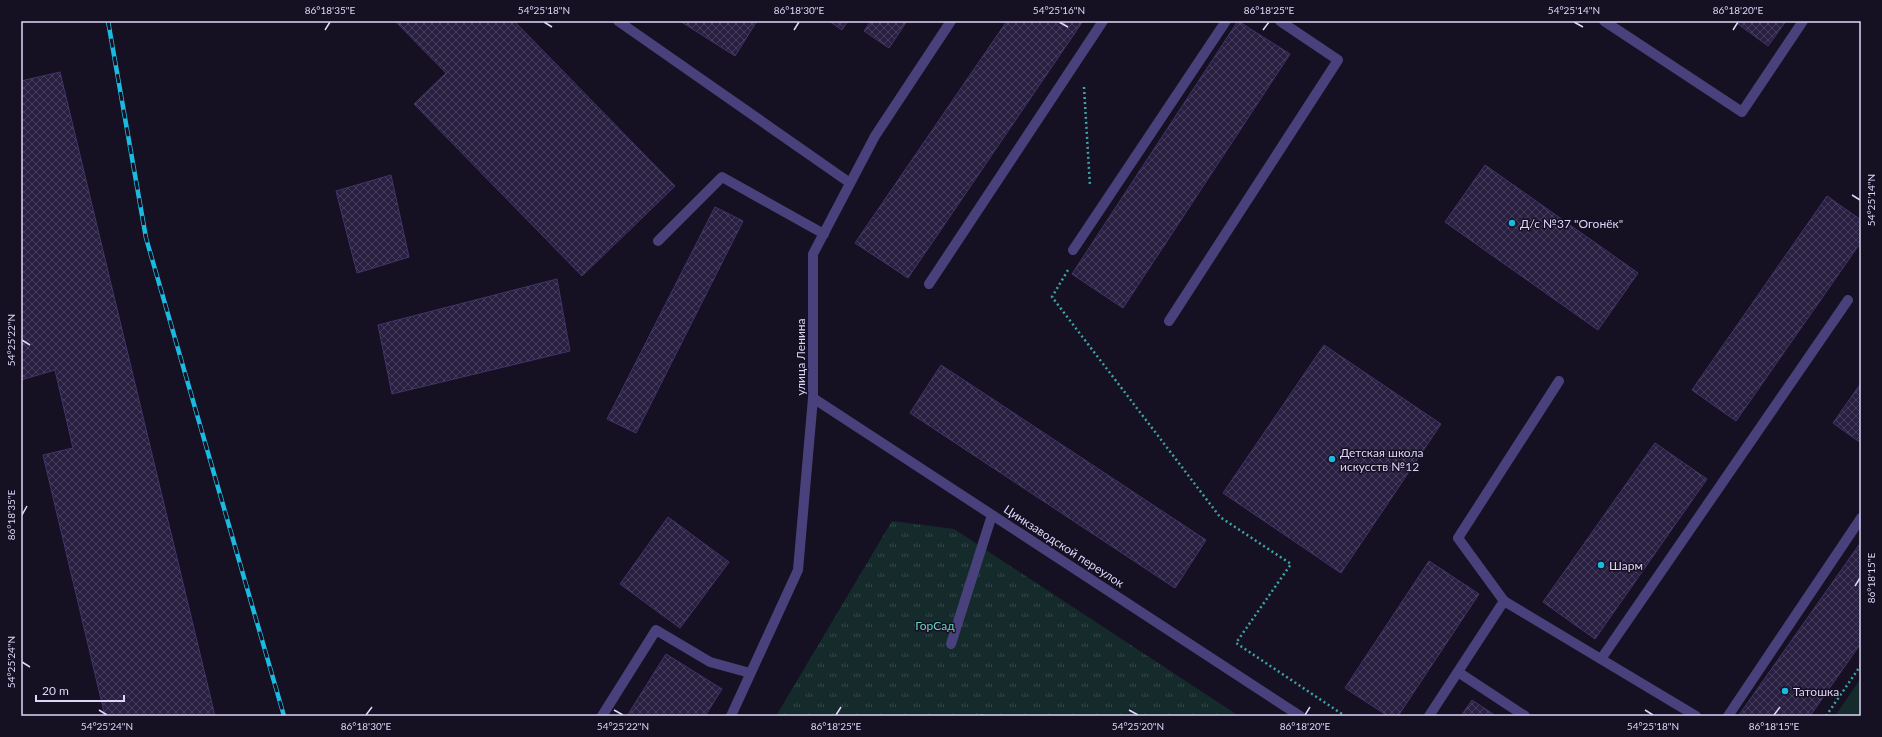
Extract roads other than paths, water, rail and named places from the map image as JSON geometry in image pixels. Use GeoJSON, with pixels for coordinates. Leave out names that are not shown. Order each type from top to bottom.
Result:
{"type":"FeatureCollection","features":[{"type":"Feature","properties":{"kind":"street"},"geometry":{"type":"LineString","coordinates":[[618,21],[850,183]]}},
{"type":"Feature","properties":{"kind":"street","name":"улица Ленина"},"geometry":{"type":"LineString","coordinates":[[731,716],[798,570],[813,398],[813,254],[875,136],[951,21]]}},
{"type":"Feature","properties":{"kind":"street"},"geometry":{"type":"LineString","coordinates":[[929,284],[1103,21]]}},
{"type":"Feature","properties":{"kind":"street"},"geometry":{"type":"LineString","coordinates":[[1073,250],[1226,21]]}},
{"type":"Feature","properties":{"kind":"street"},"geometry":{"type":"LineString","coordinates":[[1169,321],[1338,60],[1280,21]]}},
{"type":"Feature","properties":{"kind":"street"},"geometry":{"type":"LineString","coordinates":[[1604,21],[1742,112],[1803,21]]}},
{"type":"Feature","properties":{"kind":"street"},"geometry":{"type":"LineString","coordinates":[[658,240],[722,177],[824,234]]}},
{"type":"Feature","properties":{"kind":"street"},"geometry":{"type":"LineString","coordinates":[[1601,659],[1848,300]]}},
{"type":"Feature","properties":{"kind":"street"},"geometry":{"type":"LineString","coordinates":[[1558,382],[1458,538],[1504,601],[1696,716]]}},
{"type":"Feature","properties":{"kind":"street","name":"Цинкзаводской переулок"},"geometry":{"type":"LineString","coordinates":[[813,398],[1300,716]]}},
{"type":"Feature","properties":{"kind":"street"},"geometry":{"type":"LineString","coordinates":[[951,644],[992,515]]}},
{"type":"Feature","properties":{"kind":"street"},"geometry":{"type":"LineString","coordinates":[[1728,716],[1861,518]]}},
{"type":"Feature","properties":{"kind":"street"},"geometry":{"type":"LineString","coordinates":[[1429,716],[1504,601]]}},
{"type":"Feature","properties":{"kind":"street"},"geometry":{"type":"LineString","coordinates":[[602,716],[656,630],[710,662],[750,673]]}},
{"type":"Feature","properties":{"kind":"street"},"geometry":{"type":"LineString","coordinates":[[1458,672],[1525,716]]}},
{"type":"Feature","properties":{"kind":"railway"},"geometry":{"type":"LineString","coordinates":[[108,21],[146,238],[284,716]]}},
{"type":"Feature","properties":{"kind":"place","name":"Д/с №37 \"Огонёк\""},"geometry":{"type":"Point","coordinates":[1512,223]}},
{"type":"Feature","properties":{"kind":"place","name":"Детская школа искусств №12"},"geometry":{"type":"Point","coordinates":[1332,459]}},
{"type":"Feature","properties":{"kind":"place","name":"Шарм"},"geometry":{"type":"Point","coordinates":[1601,565]}},
{"type":"Feature","properties":{"kind":"place","name":"Татошка"},"geometry":{"type":"Point","coordinates":[1785,691]}},
{"type":"Feature","properties":{"kind":"park label","name":"ГорСад"},"geometry":{"type":"Point","coordinates":[935,625]}}]}
